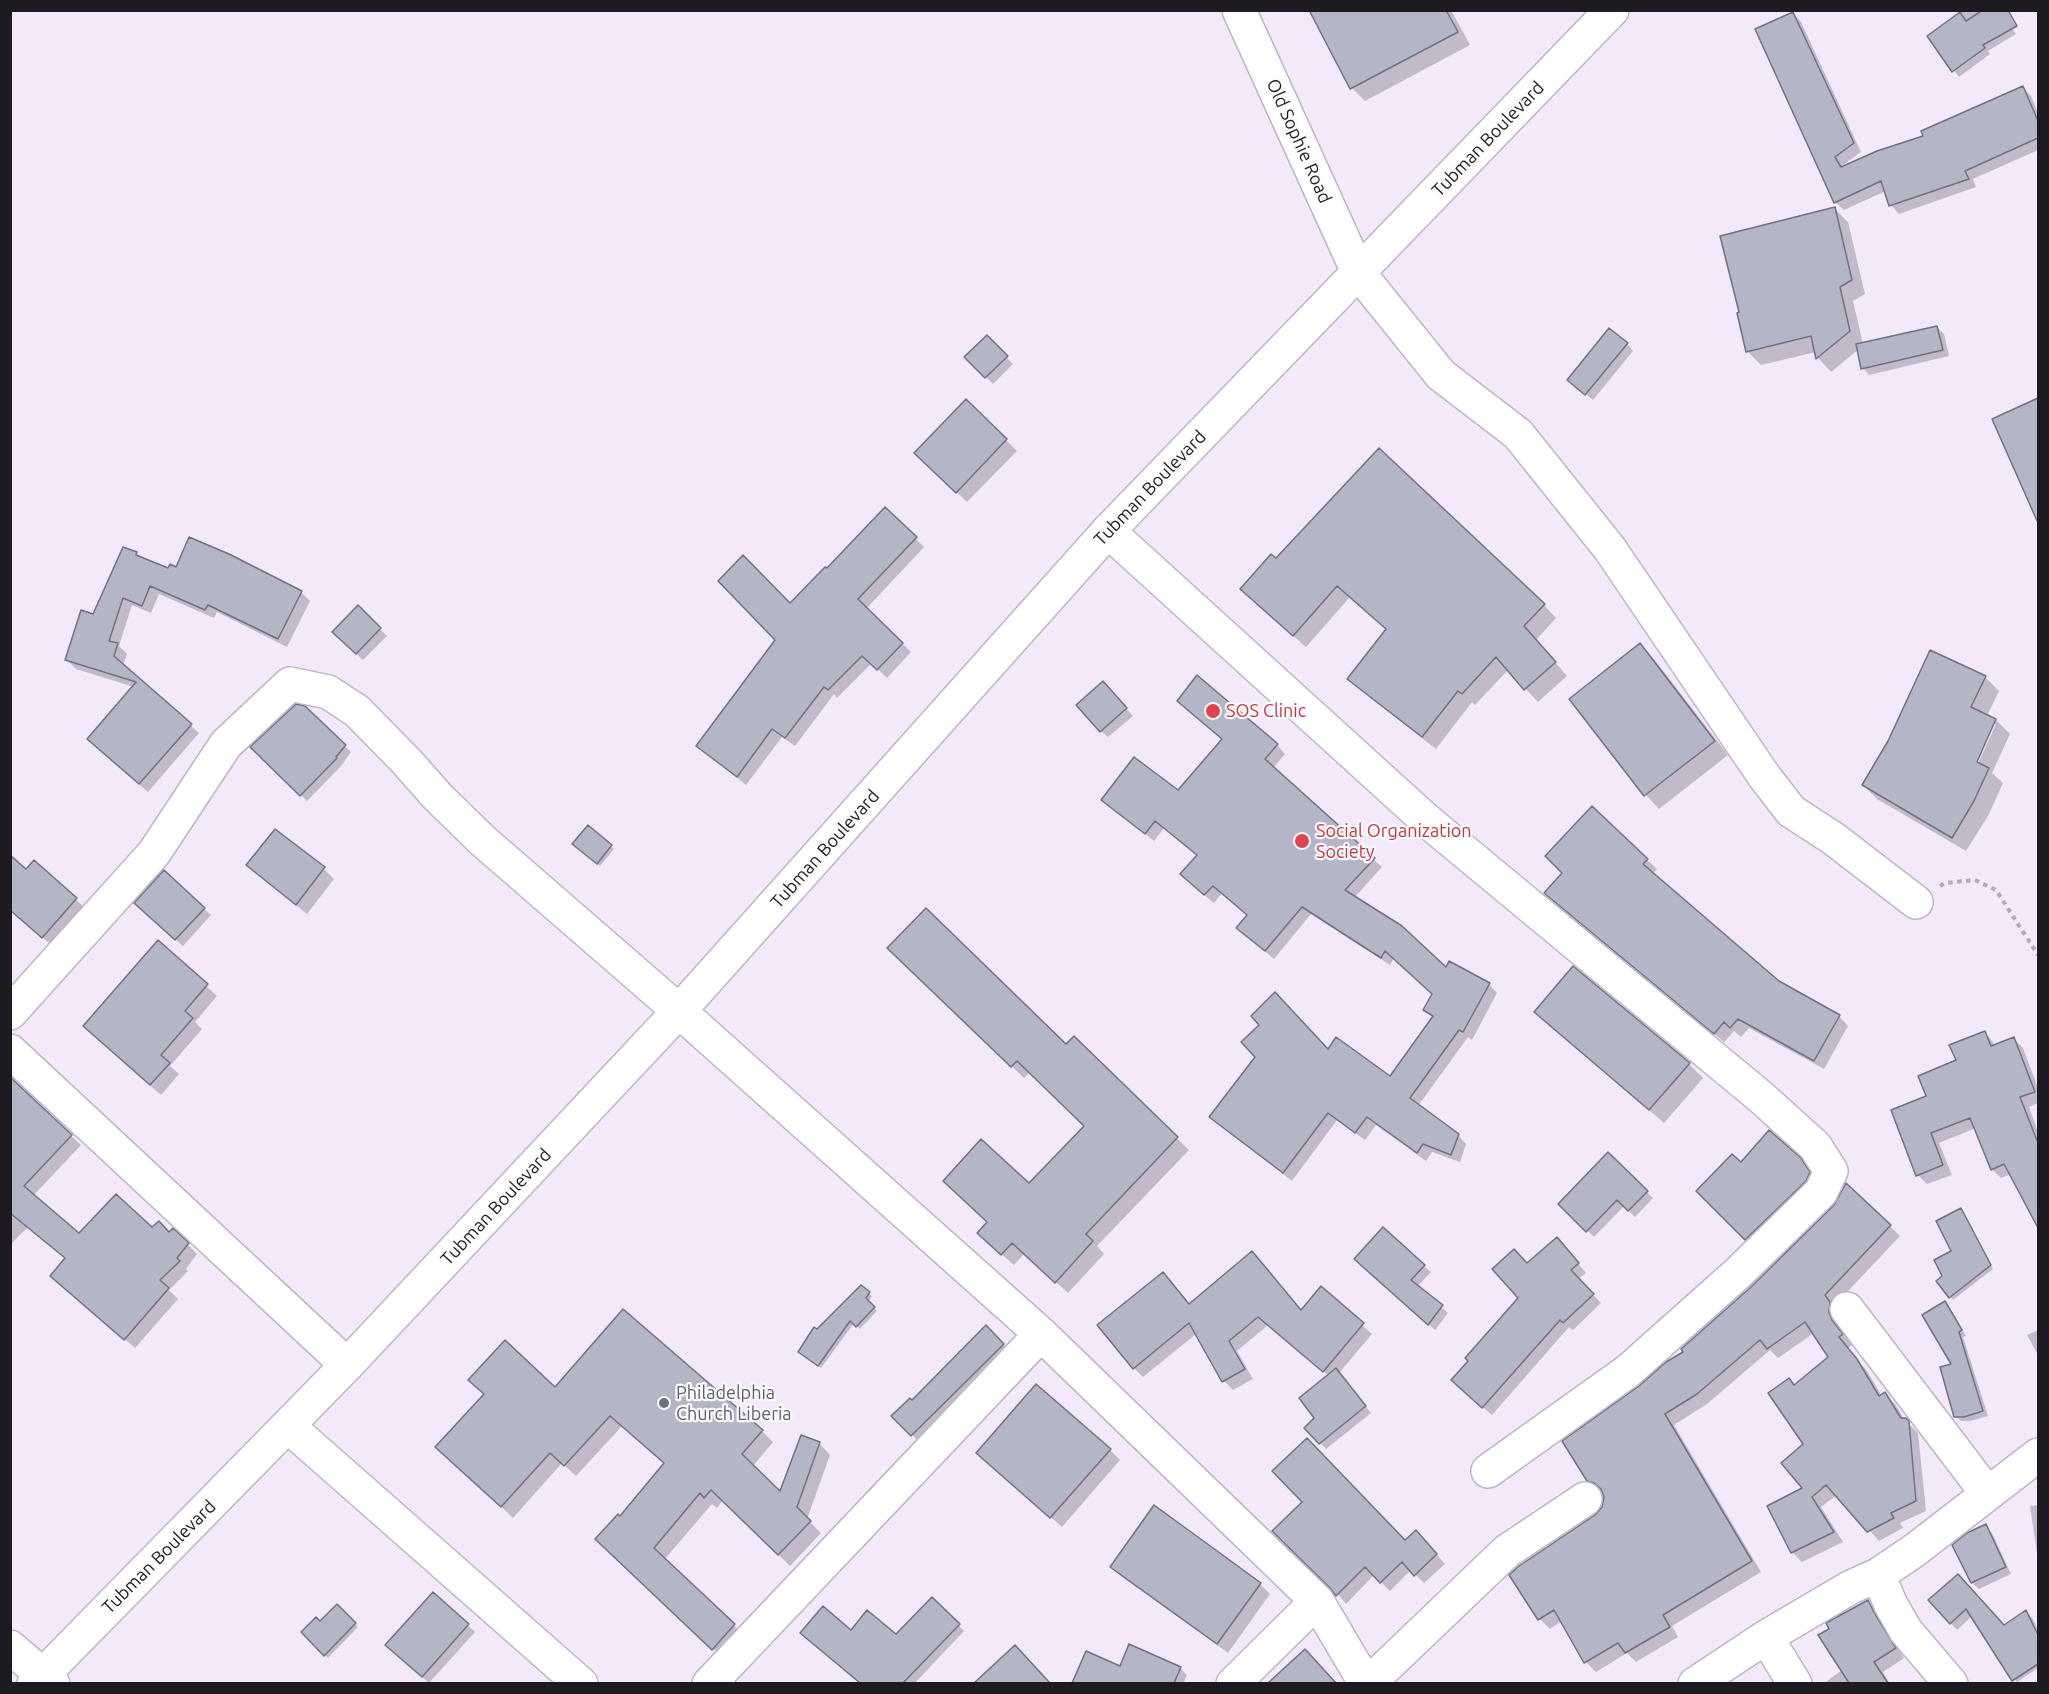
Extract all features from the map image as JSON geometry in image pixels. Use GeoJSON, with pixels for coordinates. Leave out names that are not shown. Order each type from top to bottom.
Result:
{"type":"FeatureCollection","features":[{"type":"Feature","properties":{"kind":"main road","name":"Old Sophie Road"},"geometry":{"type":"LineString","coordinates":[[1239,10],[1358,272],[1441,375],[1518,434],[1533,452],[1610,549],[1764,776],[1791,811],[1834,838],[1916,903]]}},
{"type":"Feature","properties":{"kind":"main road","name":"Tubman Boulevard"},"geometry":{"type":"LineString","coordinates":[[43,1680],[347,1365],[680,1011],[1108,531],[1612,10]]}},
{"type":"Feature","properties":{"kind":"main road"},"geometry":{"type":"LineString","coordinates":[[1108,531],[1425,819],[1762,1098],[1815,1146],[1831,1171],[1821,1192],[1738,1274],[1628,1371],[1488,1471]]}},
{"type":"Feature","properties":{"kind":"main road"},"geometry":{"type":"LineString","coordinates":[[10,1013],[154,853],[226,744],[290,684],[328,692],[357,711],[482,840],[680,1011],[1041,1334],[1317,1601],[1367,1683],[1507,1551],[1585,1500]]}},
{"type":"Feature","properties":{"kind":"main road"},"geometry":{"type":"LineString","coordinates":[[10,1051],[347,1365]]}},
{"type":"Feature","properties":{"kind":"main road"},"geometry":{"type":"LineString","coordinates":[[1847,1309],[1987,1493]]}},
{"type":"Feature","properties":{"kind":"main road"},"geometry":{"type":"LineString","coordinates":[[719,1680],[1041,1334]]}},
{"type":"Feature","properties":{"kind":"main road"},"geometry":{"type":"LineString","coordinates":[[288,1426],[581,1683]]}},
{"type":"Feature","properties":{"kind":"main road"},"geometry":{"type":"LineString","coordinates":[[1695,1683],[1766,1637],[1851,1587],[1878,1575],[1915,1550],[2038,1455]]}},
{"type":"Feature","properties":{"kind":"main road"},"geometry":{"type":"LineString","coordinates":[[1878,1575],[1891,1605],[1906,1630],[1951,1683]]}},
{"type":"Feature","properties":{"kind":"main road"},"geometry":{"type":"LineString","coordinates":[[1233,1683],[1317,1601]]}},
{"type":"Feature","properties":{"kind":"main road"},"geometry":{"type":"LineString","coordinates":[[1766,1637],[1795,1683]]}},
{"type":"Feature","properties":{"kind":"main road"},"geometry":{"type":"LineString","coordinates":[[10,1647],[43,1680]]}},
{"type":"Feature","properties":{"kind":"path"},"geometry":{"type":"LineString","coordinates":[[1916,903],[1945,883],[1975,880],[1996,890],[2038,955]]}},
{"type":"Feature","properties":{"kind":"building"},"geometry":{"type":"Polygon","coordinates":[[[1309,10],[1446,10],[1458,32],[1350,89],[1309,10]]]}},
{"type":"Feature","properties":{"kind":"building"},"geometry":{"type":"Polygon","coordinates":[[[1983,10],[2008,10],[2017,26],[1983,45],[1985,48],[1952,72],[1927,36],[1960,12],[1966,21],[1983,10]]]}},
{"type":"Feature","properties":{"kind":"building"},"geometry":{"type":"Polygon","coordinates":[[[1793,12],[1854,143],[1835,157],[1841,167],[1877,151],[1923,136],[1921,131],[2023,86],[2038,121],[2038,138],[1965,171],[1969,179],[1889,206],[1881,181],[1834,203],[1755,29],[1793,12]]]}},
{"type":"Feature","properties":{"kind":"building"},"geometry":{"type":"Polygon","coordinates":[[[1835,207],[1852,280],[1840,287],[1850,331],[1816,359],[1811,336],[1746,352],[1737,313],[1739,312],[1720,236],[1835,207]]]}},
{"type":"Feature","properties":{"kind":"building"},"geometry":{"type":"Polygon","coordinates":[[[1937,326],[1943,350],[1861,369],[1856,344],[1937,326]]]}},
{"type":"Feature","properties":{"kind":"building"},"geometry":{"type":"Polygon","coordinates":[[[1609,328],[1628,343],[1585,395],[1567,380],[1609,328]]]}},
{"type":"Feature","properties":{"kind":"building"},"geometry":{"type":"Polygon","coordinates":[[[987,335],[1008,356],[985,378],[964,357],[987,335]]]}},
{"type":"Feature","properties":{"kind":"building"},"geometry":{"type":"Polygon","coordinates":[[[2038,398],[2038,523],[1992,419],[2038,398]]]}},
{"type":"Feature","properties":{"kind":"building"},"geometry":{"type":"Polygon","coordinates":[[[966,399],[1007,439],[956,493],[914,453],[966,399]]]}},
{"type":"Feature","properties":{"kind":"building"},"geometry":{"type":"Polygon","coordinates":[[[1379,448],[1545,604],[1524,626],[1556,662],[1524,690],[1496,657],[1462,694],[1458,691],[1422,737],[1347,679],[1386,629],[1337,586],[1293,636],[1240,589],[1271,554],[1276,558],[1379,448]]]}},
{"type":"Feature","properties":{"kind":"building"},"geometry":{"type":"Polygon","coordinates":[[[885,507],[917,537],[858,599],[903,643],[877,670],[862,656],[828,690],[824,687],[785,738],[772,729],[737,777],[696,746],[775,640],[718,581],[743,555],[790,603],[885,507]]]}},
{"type":"Feature","properties":{"kind":"building"},"geometry":{"type":"Polygon","coordinates":[[[189,537],[229,554],[302,591],[278,639],[208,605],[205,610],[150,586],[142,606],[123,598],[109,641],[118,643],[114,656],[192,724],[139,784],[87,739],[136,682],[65,660],[81,610],[93,614],[123,547],[168,568],[170,564],[176,567],[189,537]]]}},
{"type":"Feature","properties":{"kind":"building"},"geometry":{"type":"Polygon","coordinates":[[[358,605],[381,628],[356,654],[332,632],[358,605]]]}},
{"type":"Feature","properties":{"kind":"building"},"geometry":{"type":"Polygon","coordinates":[[[1640,643],[1715,741],[1644,796],[1569,699],[1640,643]]]}},
{"type":"Feature","properties":{"kind":"building"},"geometry":{"type":"Polygon","coordinates":[[[1930,650],[1986,676],[1971,707],[1996,719],[1977,762],[1989,768],[1974,801],[1952,838],[1862,785],[1888,741],[1930,650]]]}},
{"type":"Feature","properties":{"kind":"building"},"geometry":{"type":"Polygon","coordinates":[[[1197,675],[1278,744],[1265,759],[1375,858],[1345,890],[1402,926],[1446,967],[1449,961],[1490,983],[1463,1032],[1459,1030],[1410,1098],[1459,1134],[1451,1155],[1423,1144],[1417,1153],[1367,1117],[1355,1133],[1328,1113],[1283,1173],[1209,1117],[1255,1057],[1241,1042],[1259,1025],[1251,1016],[1275,992],[1328,1049],[1336,1037],[1390,1076],[1433,1016],[1423,1010],[1432,994],[1385,951],[1381,958],[1302,907],[1265,951],[1236,928],[1247,915],[1213,886],[1204,895],[1180,874],[1197,855],[1155,821],[1145,834],[1101,800],[1134,757],[1178,790],[1222,739],[1177,701],[1197,675]]]}},
{"type":"Feature","properties":{"kind":"building"},"geometry":{"type":"Polygon","coordinates":[[[1103,681],[1127,708],[1100,732],[1076,705],[1103,681]]]}},
{"type":"Feature","properties":{"kind":"building"},"geometry":{"type":"Polygon","coordinates":[[[296,704],[305,706],[346,745],[337,758],[300,796],[250,747],[296,704]]]}},
{"type":"Feature","properties":{"kind":"building"},"geometry":{"type":"Polygon","coordinates":[[[1592,806],[1648,859],[1643,864],[1779,981],[1840,1015],[1814,1061],[1738,1019],[1730,1028],[1724,1022],[1714,1034],[1544,893],[1562,873],[1545,856],[1592,806]]]}},
{"type":"Feature","properties":{"kind":"building"},"geometry":{"type":"Polygon","coordinates":[[[588,825],[612,845],[597,864],[572,844],[588,825]]]}},
{"type":"Feature","properties":{"kind":"building"},"geometry":{"type":"Polygon","coordinates":[[[275,829],[325,867],[296,905],[246,865],[275,829]]]}},
{"type":"Feature","properties":{"kind":"building"},"geometry":{"type":"Polygon","coordinates":[[[10,855],[26,869],[34,860],[77,898],[42,938],[10,910],[10,855]]]}},
{"type":"Feature","properties":{"kind":"building"},"geometry":{"type":"Polygon","coordinates":[[[164,870],[205,908],[175,940],[134,903],[164,870]]]}},
{"type":"Feature","properties":{"kind":"building"},"geometry":{"type":"Polygon","coordinates":[[[926,908],[1066,1044],[1074,1036],[1178,1137],[1086,1234],[1093,1241],[1055,1283],[1012,1243],[1001,1255],[977,1233],[987,1222],[943,1181],[981,1139],[1029,1183],[1084,1126],[1017,1061],[1011,1067],[887,948],[926,908]]]}},
{"type":"Feature","properties":{"kind":"building"},"geometry":{"type":"Polygon","coordinates":[[[158,940],[208,984],[185,1011],[193,1018],[161,1055],[170,1063],[150,1085],[83,1026],[158,940]]]}},
{"type":"Feature","properties":{"kind":"building"},"geometry":{"type":"Polygon","coordinates":[[[1573,966],[1690,1063],[1649,1110],[1534,1012],[1573,966]]]}},
{"type":"Feature","properties":{"kind":"building"},"geometry":{"type":"Polygon","coordinates":[[[1985,1031],[1991,1046],[2014,1037],[2035,1092],[2020,1097],[2038,1143],[2038,1228],[2004,1164],[1991,1170],[1970,1118],[1931,1133],[1943,1165],[1916,1176],[1891,1110],[1926,1096],[1918,1076],[1956,1060],[1949,1045],[1985,1031]]]}},
{"type":"Feature","properties":{"kind":"building"},"geometry":{"type":"Polygon","coordinates":[[[10,1077],[72,1135],[24,1186],[79,1233],[116,1194],[152,1227],[159,1221],[169,1232],[173,1228],[189,1243],[177,1258],[180,1261],[160,1280],[169,1288],[124,1340],[50,1276],[65,1258],[10,1213],[10,1077]]]}},
{"type":"Feature","properties":{"kind":"building"},"geometry":{"type":"Polygon","coordinates":[[[1769,1130],[1801,1158],[1810,1172],[1806,1181],[1745,1240],[1696,1191],[1732,1154],[1741,1162],[1769,1130]]]}},
{"type":"Feature","properties":{"kind":"building"},"geometry":{"type":"Polygon","coordinates":[[[1608,1152],[1648,1191],[1628,1211],[1617,1200],[1586,1232],[1558,1204],[1608,1152]]]}},
{"type":"Feature","properties":{"kind":"building"},"geometry":{"type":"Polygon","coordinates":[[[1846,1183],[1891,1225],[1825,1295],[1830,1302],[1829,1312],[1832,1320],[1843,1334],[1839,1337],[1857,1359],[1879,1396],[1885,1392],[1901,1418],[1909,1421],[1916,1501],[1891,1513],[1894,1518],[1867,1532],[1826,1485],[1812,1497],[1834,1532],[1791,1553],[1767,1506],[1802,1488],[1781,1463],[1803,1444],[1768,1393],[1789,1378],[1794,1385],[1828,1357],[1805,1322],[1767,1349],[1760,1340],[1697,1394],[1665,1414],[1752,1561],[1663,1615],[1670,1627],[1625,1653],[1618,1643],[1584,1663],[1554,1610],[1538,1620],[1509,1575],[1595,1515],[1602,1507],[1604,1497],[1601,1489],[1587,1481],[1562,1441],[1639,1386],[1666,1362],[1683,1352],[1681,1349],[1751,1287],[1834,1205],[1846,1183]]]}},
{"type":"Feature","properties":{"kind":"building"},"geometry":{"type":"Polygon","coordinates":[[[1961,1208],[1991,1265],[1949,1298],[1936,1281],[1942,1276],[1934,1260],[1951,1251],[1936,1221],[1961,1208]]]}},
{"type":"Feature","properties":{"kind":"building"},"geometry":{"type":"Polygon","coordinates":[[[1383,1227],[1425,1265],[1411,1280],[1443,1305],[1428,1325],[1354,1259],[1383,1227]]]}},
{"type":"Feature","properties":{"kind":"building"},"geometry":{"type":"Polygon","coordinates":[[[1557,1237],[1579,1263],[1571,1270],[1594,1294],[1563,1323],[1560,1320],[1482,1408],[1451,1380],[1468,1361],[1465,1358],[1518,1298],[1492,1269],[1514,1249],[1527,1263],[1557,1237]]]}},
{"type":"Feature","properties":{"kind":"building"},"geometry":{"type":"Polygon","coordinates":[[[1252,1251],[1301,1310],[1321,1286],[1364,1323],[1323,1372],[1258,1317],[1229,1341],[1245,1369],[1222,1382],[1189,1323],[1133,1369],[1097,1325],[1163,1272],[1189,1304],[1252,1251]]]}},
{"type":"Feature","properties":{"kind":"building"},"geometry":{"type":"Polygon","coordinates":[[[861,1285],[870,1292],[866,1298],[875,1307],[856,1327],[850,1321],[818,1366],[798,1352],[814,1327],[817,1329],[861,1285]]]}},
{"type":"Feature","properties":{"kind":"building"},"geometry":{"type":"Polygon","coordinates":[[[1945,1301],[1962,1330],[1959,1332],[1983,1411],[1964,1417],[1954,1417],[1940,1367],[1951,1364],[1922,1315],[1945,1301]]]}},
{"type":"Feature","properties":{"kind":"building"},"geometry":{"type":"Polygon","coordinates":[[[623,1309],[763,1430],[742,1454],[780,1491],[801,1435],[820,1442],[797,1507],[811,1521],[778,1555],[711,1490],[704,1498],[700,1493],[654,1548],[735,1624],[712,1650],[595,1539],[618,1514],[620,1516],[664,1463],[610,1416],[564,1466],[550,1453],[501,1507],[435,1447],[484,1394],[468,1380],[505,1340],[555,1387],[623,1309]]]}},
{"type":"Feature","properties":{"kind":"building"},"geometry":{"type":"Polygon","coordinates":[[[986,1325],[1004,1344],[911,1436],[891,1416],[910,1398],[912,1400],[986,1325]]]}},
{"type":"Feature","properties":{"kind":"building"},"geometry":{"type":"Polygon","coordinates":[[[1336,1368],[1366,1406],[1319,1444],[1304,1428],[1314,1418],[1299,1398],[1336,1368]]]}},
{"type":"Feature","properties":{"kind":"building"},"geometry":{"type":"Polygon","coordinates":[[[1036,1384],[1111,1449],[1050,1518],[976,1453],[1036,1384]]]}},
{"type":"Feature","properties":{"kind":"building"},"geometry":{"type":"Polygon","coordinates":[[[1307,1438],[1405,1540],[1416,1530],[1437,1554],[1414,1576],[1402,1562],[1380,1583],[1365,1567],[1336,1596],[1272,1531],[1302,1502],[1272,1471],[1307,1438]]]}},
{"type":"Feature","properties":{"kind":"building"},"geometry":{"type":"Polygon","coordinates":[[[1154,1505],[1261,1583],[1217,1644],[1110,1567],[1154,1505]]]}},
{"type":"Feature","properties":{"kind":"building"},"geometry":{"type":"Polygon","coordinates":[[[1986,1524],[2006,1567],[1971,1583],[1952,1545],[1967,1533],[1986,1524]]]}},
{"type":"Feature","properties":{"kind":"building"},"geometry":{"type":"Polygon","coordinates":[[[1958,1574],[2004,1625],[2026,1610],[2038,1635],[2038,1664],[2012,1681],[1966,1609],[1950,1624],[1928,1600],[1958,1574]]]}},
{"type":"Feature","properties":{"kind":"building"},"geometry":{"type":"Polygon","coordinates":[[[433,1592],[469,1624],[422,1677],[385,1645],[433,1592]]]}},
{"type":"Feature","properties":{"kind":"building"},"geometry":{"type":"Polygon","coordinates":[[[932,1597],[960,1624],[903,1683],[860,1683],[800,1633],[823,1606],[851,1630],[867,1610],[896,1634],[932,1597]]]}},
{"type":"Feature","properties":{"kind":"building"},"geometry":{"type":"Polygon","coordinates":[[[1868,1600],[1896,1648],[1874,1662],[1888,1683],[1849,1683],[1818,1635],[1829,1629],[1826,1623],[1868,1600]]]}},
{"type":"Feature","properties":{"kind":"building"},"geometry":{"type":"Polygon","coordinates":[[[337,1604],[356,1623],[324,1656],[301,1632],[316,1617],[320,1621],[337,1604]]]}},
{"type":"Feature","properties":{"kind":"building"},"geometry":{"type":"Polygon","coordinates":[[[1129,1644],[1181,1667],[1174,1683],[1072,1683],[1086,1651],[1120,1666],[1129,1644]]]}},
{"type":"Feature","properties":{"kind":"building"},"geometry":{"type":"Polygon","coordinates":[[[1015,1645],[1050,1683],[974,1683],[1015,1645]]]}},
{"type":"Feature","properties":{"kind":"building"},"geometry":{"type":"Polygon","coordinates":[[[1305,1649],[1336,1683],[1268,1683],[1305,1649]]]}},
{"type":"Feature","properties":{"kind":"place","name":"SOS Clinic"},"geometry":{"type":"Point","coordinates":[1213,711]}},
{"type":"Feature","properties":{"kind":"place","name":"Social Organization Society"},"geometry":{"type":"Point","coordinates":[1302,841]}},
{"type":"Feature","properties":{"kind":"place","name":"Philadelphia Church Liberia"},"geometry":{"type":"Point","coordinates":[664,1403]}}]}
